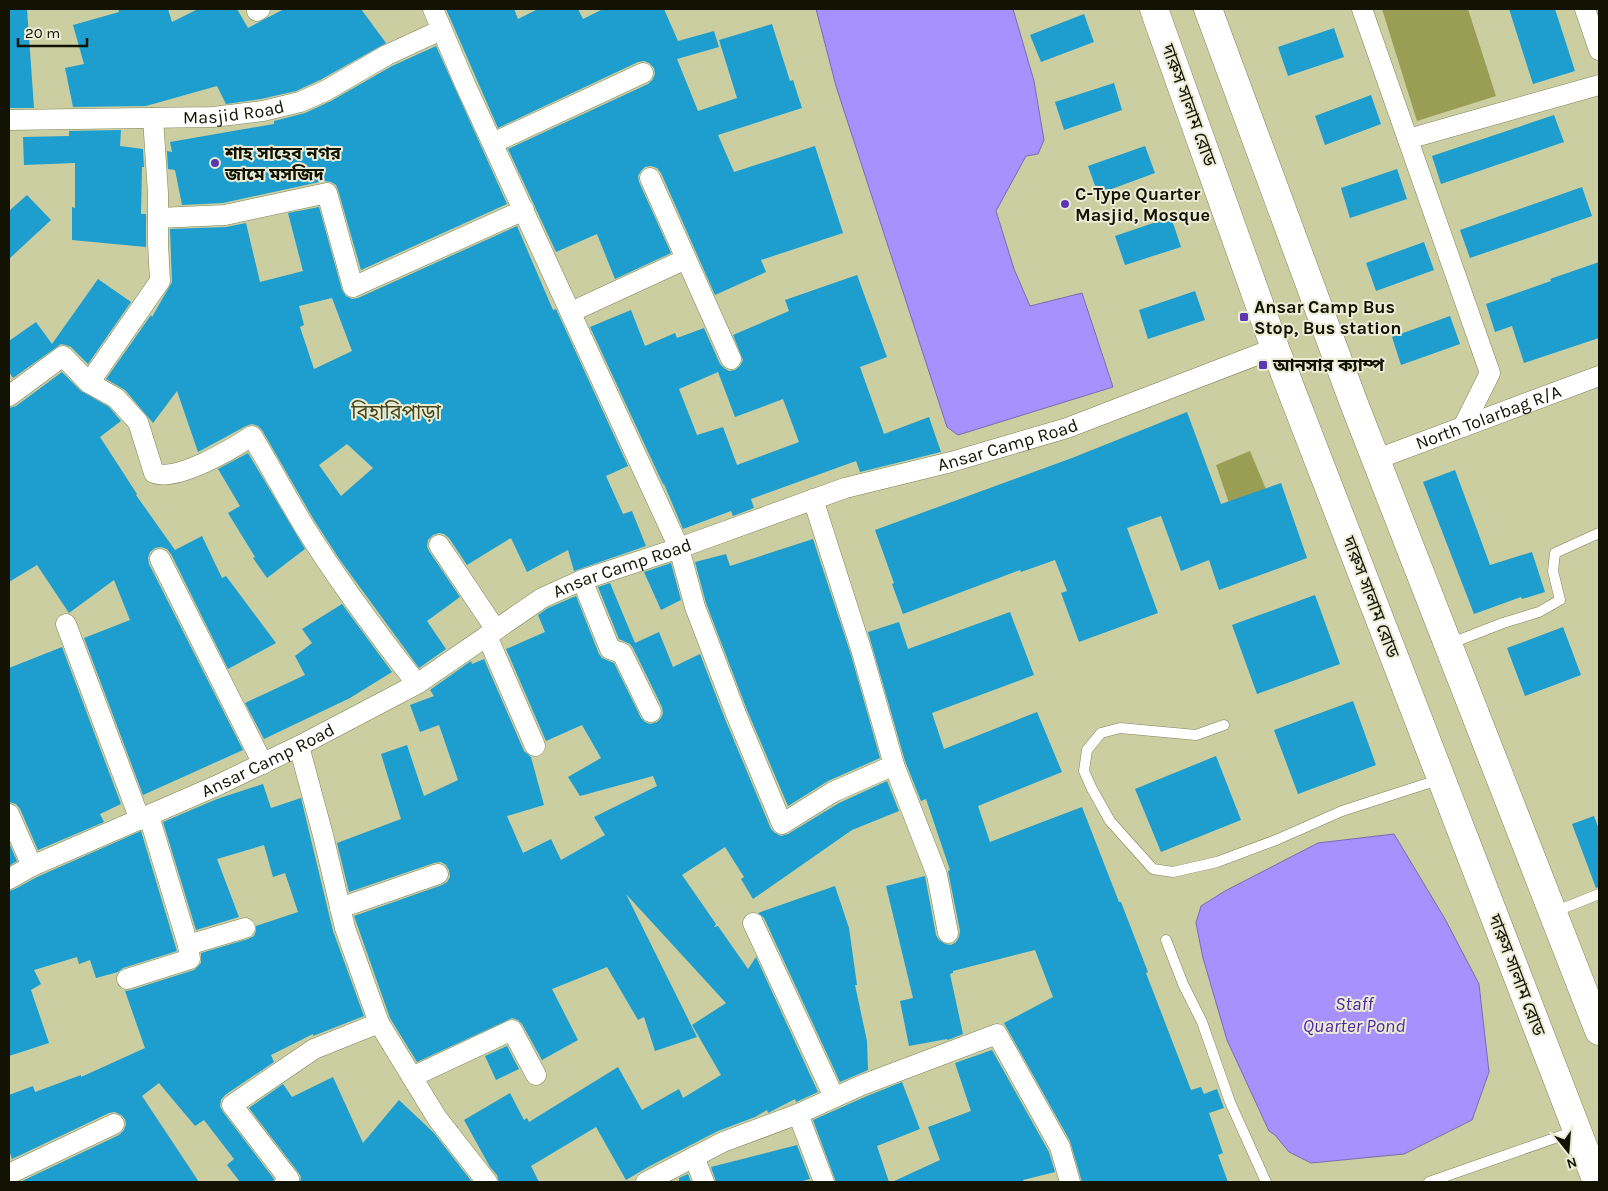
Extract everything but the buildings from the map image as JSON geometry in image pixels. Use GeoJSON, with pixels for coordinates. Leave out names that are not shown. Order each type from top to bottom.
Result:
{"type":"FeatureCollection","features":[{"type":"Feature","properties":{"kind":"main road","name":"দারুস সালাম রোড"},"geometry":{"type":"LineString","coordinates":[[1154,9],[1275,348],[1597,1182]]}},
{"type":"Feature","properties":{"kind":"main road"},"geometry":{"type":"LineString","coordinates":[[1208,9],[1353,401],[1599,1031]]}},
{"type":"Feature","properties":{"kind":"street"},"geometry":{"type":"LineString","coordinates":[[433,9],[679,548],[695,607],[736,714],[782,824],[833,792],[894,765]]}},
{"type":"Feature","properties":{"kind":"street"},"geometry":{"type":"LineString","coordinates":[[1362,9],[1490,373],[1463,427]]}},
{"type":"Feature","properties":{"kind":"street"},"geometry":{"type":"LineString","coordinates":[[1585,9],[1599,50]]}},
{"type":"Feature","properties":{"kind":"street","name":"Masjid Road"},"geometry":{"type":"LineString","coordinates":[[9,120],[213,116],[263,111],[300,102],[325,91],[387,55],[441,30]]}},
{"type":"Feature","properties":{"kind":"street"},"geometry":{"type":"LineString","coordinates":[[493,143],[643,73]]}},
{"type":"Feature","properties":{"kind":"street"},"geometry":{"type":"LineString","coordinates":[[1408,139],[1599,85]]}},
{"type":"Feature","properties":{"kind":"street"},"geometry":{"type":"LineString","coordinates":[[89,383],[160,281],[158,193],[153,118]]}},
{"type":"Feature","properties":{"kind":"street"},"geometry":{"type":"LineString","coordinates":[[650,178],[731,359]]}},
{"type":"Feature","properties":{"kind":"street"},"geometry":{"type":"LineString","coordinates":[[158,218],[225,215],[327,193],[353,287],[524,210]]}},
{"type":"Feature","properties":{"kind":"street"},"geometry":{"type":"LineString","coordinates":[[571,312],[686,259]]}},
{"type":"Feature","properties":{"kind":"street","name":"Ansar Camp Road"},"geometry":{"type":"LineString","coordinates":[[9,879],[32,866],[144,818],[299,746],[417,684],[542,598],[582,580],[679,548],[845,488],[951,462],[1067,428],[1275,348]]}},
{"type":"Feature","properties":{"kind":"street"},"geometry":{"type":"LineString","coordinates":[[9,396],[63,356],[89,383],[116,398],[138,422],[154,473],[161,476],[192,468],[218,457],[252,436],[303,525],[326,560],[365,617],[417,684]]}},
{"type":"Feature","properties":{"kind":"street","name":"North Tolarbag R/A"},"geometry":{"type":"LineString","coordinates":[[1377,459],[1599,376]]}},
{"type":"Feature","properties":{"kind":"street"},"geometry":{"type":"LineString","coordinates":[[813,500],[862,652],[894,765],[937,875],[948,933]]}},
{"type":"Feature","properties":{"kind":"street"},"geometry":{"type":"LineString","coordinates":[[439,545],[491,633],[535,746]]}},
{"type":"Feature","properties":{"kind":"street"},"geometry":{"type":"LineString","coordinates":[[160,559],[262,764]]}},
{"type":"Feature","properties":{"kind":"street"},"geometry":{"type":"LineString","coordinates":[[582,580],[610,649],[622,654],[651,712]]}},
{"type":"Feature","properties":{"kind":"street"},"geometry":{"type":"LineString","coordinates":[[66,624],[144,818],[188,945],[190,958],[127,979]]}},
{"type":"Feature","properties":{"kind":"street"},"geometry":{"type":"LineString","coordinates":[[299,746],[345,928],[379,1023],[437,1118],[487,1182]]}},
{"type":"Feature","properties":{"kind":"street"},"geometry":{"type":"LineString","coordinates":[[9,814],[32,866]]}},
{"type":"Feature","properties":{"kind":"street"},"geometry":{"type":"LineString","coordinates":[[340,908],[438,874]]}},
{"type":"Feature","properties":{"kind":"street"},"geometry":{"type":"LineString","coordinates":[[753,922],[834,1097]]}},
{"type":"Feature","properties":{"kind":"street"},"geometry":{"type":"LineString","coordinates":[[188,945],[245,928]]}},
{"type":"Feature","properties":{"kind":"street"},"geometry":{"type":"LineString","coordinates":[[286,1182],[289,1179],[232,1105],[314,1049],[379,1023]]}},
{"type":"Feature","properties":{"kind":"street"},"geometry":{"type":"LineString","coordinates":[[412,1077],[512,1030],[536,1075]]}},
{"type":"Feature","properties":{"kind":"street"},"geometry":{"type":"LineString","coordinates":[[646,1182],[723,1142],[798,1114],[862,1084],[997,1034],[1060,1147],[1070,1182]]}},
{"type":"Feature","properties":{"kind":"street"},"geometry":{"type":"LineString","coordinates":[[798,1114],[824,1182]]}},
{"type":"Feature","properties":{"kind":"street"},"geometry":{"type":"LineString","coordinates":[[9,1174],[114,1124]]}},
{"type":"Feature","properties":{"kind":"street"},"geometry":{"type":"LineString","coordinates":[[694,1157],[704,1182]]}},
{"type":"Feature","properties":{"kind":"lane"},"geometry":{"type":"LineString","coordinates":[[1448,644],[1539,612],[1560,600],[1553,571],[1555,553],[1599,533]]}},
{"type":"Feature","properties":{"kind":"lane"},"geometry":{"type":"LineString","coordinates":[[1224,726],[1196,735],[1120,728],[1101,733],[1087,750],[1084,771],[1110,821],[1154,869],[1174,872],[1217,862],[1276,840],[1342,811],[1442,779]]}},
{"type":"Feature","properties":{"kind":"lane"},"geometry":{"type":"LineString","coordinates":[[1553,912],[1599,894]]}},
{"type":"Feature","properties":{"kind":"lane"},"geometry":{"type":"LineString","coordinates":[[1166,940],[1183,984],[1202,1022],[1230,1102],[1266,1182]]}},
{"type":"Feature","properties":{"kind":"lane"},"geometry":{"type":"LineString","coordinates":[[1430,1182],[1576,1131]]}},
{"type":"Feature","properties":{"kind":"green space"},"geometry":{"type":"Polygon","coordinates":[[[1382,9],[1468,9],[1496,96],[1417,121],[1382,9]]]}},
{"type":"Feature","properties":{"kind":"green space"},"geometry":{"type":"Polygon","coordinates":[[[1250,451],[1268,494],[1231,509],[1216,465],[1250,451]]]}},
{"type":"Feature","properties":{"kind":"water"},"geometry":{"type":"Polygon","coordinates":[[[816,9],[1013,9],[1034,81],[1044,140],[1038,154],[1026,156],[996,211],[1014,269],[1030,306],[1082,293],[1113,387],[958,435],[947,427],[836,86],[816,9]]]}},
{"type":"Feature","properties":{"kind":"water","name":"Staff Quarter Pond"},"geometry":{"type":"Polygon","coordinates":[[[1394,834],[1445,919],[1479,984],[1489,1072],[1472,1120],[1404,1154],[1311,1163],[1289,1152],[1275,1135],[1269,1131],[1227,1040],[1203,958],[1196,923],[1201,906],[1225,891],[1318,843],[1394,834]]]}},
{"type":"Feature","properties":{"kind":"place","name":"শাহ সাহেব নগর জামে মসজিদ"},"geometry":{"type":"Point","coordinates":[215,163]}},
{"type":"Feature","properties":{"kind":"place","name":"C-Type Quarter Masjid, Mosque"},"geometry":{"type":"Point","coordinates":[1065,204]}},
{"type":"Feature","properties":{"kind":"place","name":"Ansar Camp Bus Stop, Bus station"},"geometry":{"type":"Point","coordinates":[1244,317]}},
{"type":"Feature","properties":{"kind":"place","name":"আনসার ক্যাম্প"},"geometry":{"type":"Point","coordinates":[1263,365]}},
{"type":"Feature","properties":{"kind":"district","name":"বিহারিপাড়া"},"geometry":{"type":"Point","coordinates":[396,412]}}]}
